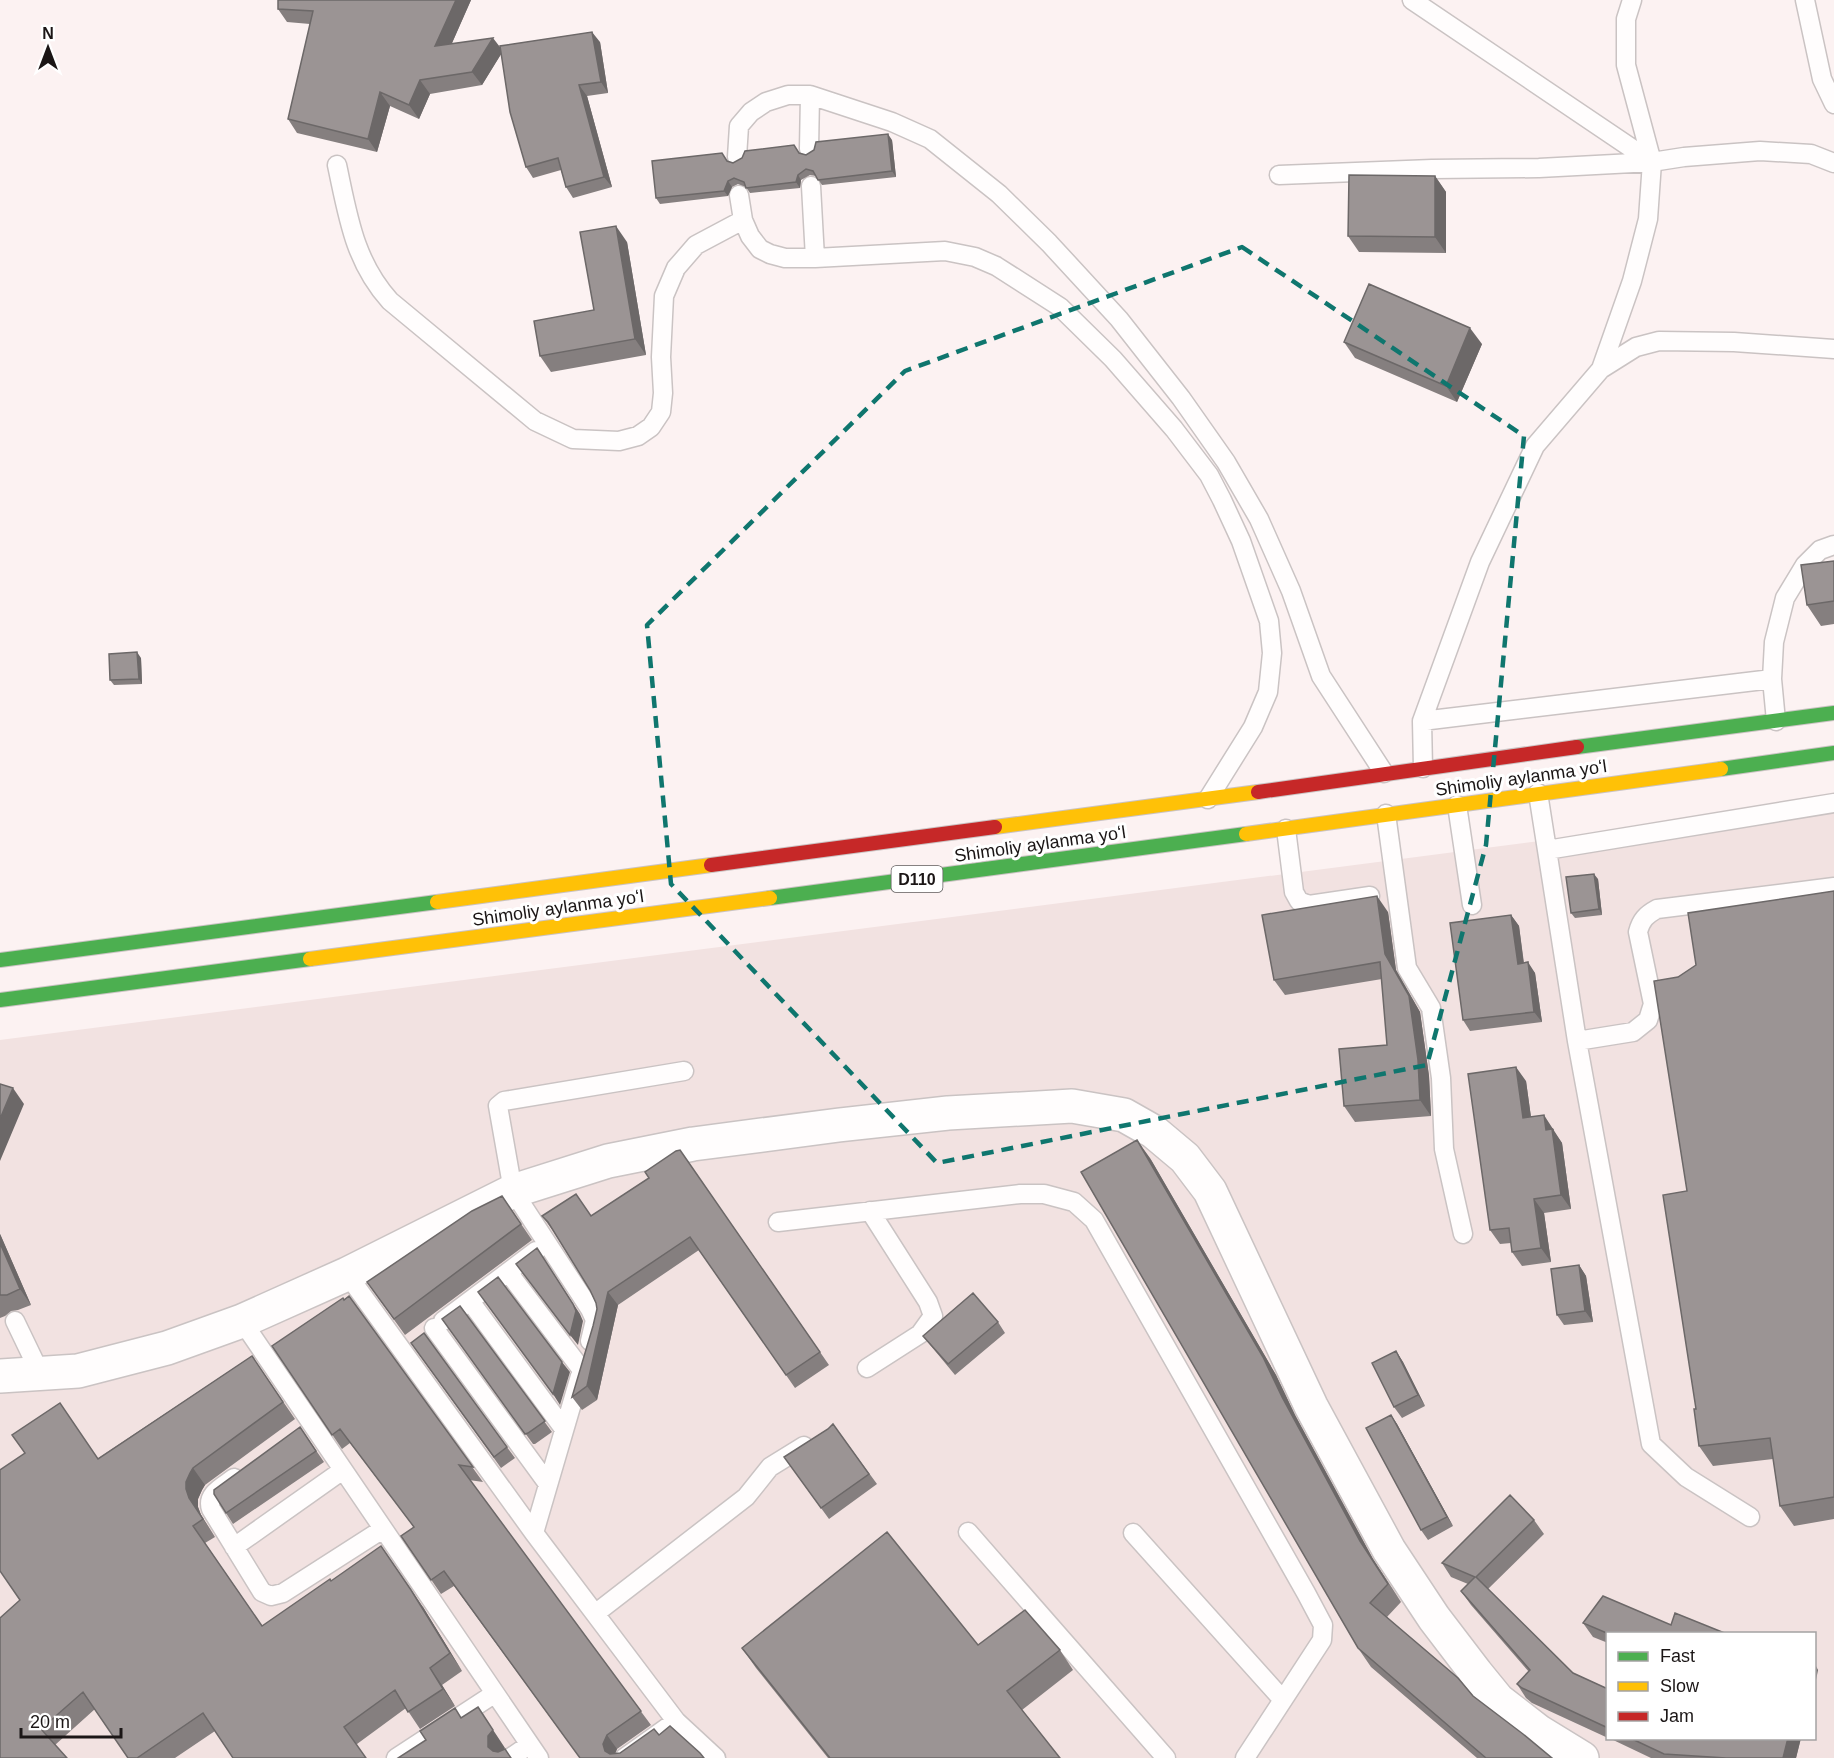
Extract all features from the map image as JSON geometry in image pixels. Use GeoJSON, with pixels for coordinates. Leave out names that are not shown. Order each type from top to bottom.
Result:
{"type":"FeatureCollection","features":[{"type":"Feature","properties":{"kind":"main road","name":"Shimoliy aylanma yoʻl"},"geometry":{"type":"LineString","coordinates":[[0,960],[925,842],[1384,773],[1777,726],[1834,713]]}},
{"type":"Feature","properties":{"kind":"main road","name":"Shimoliy aylanma yoʻl"},"geometry":{"type":"LineString","coordinates":[[0,1000],[929,872],[1286,829],[1538,794],[1784,755],[1834,753]]}},
{"type":"Feature","properties":{"kind":"street"},"geometry":{"type":"LineString","coordinates":[[0,1376],[78,1371],[167,1348],[242,1321],[347,1275],[513,1191],[608,1161],[693,1144],[948,1113],[1072,1106],[1124,1115],[1154,1132],[1185,1158],[1210,1191],[1317,1416],[1389,1550],[1434,1618],[1498,1700],[1538,1731],[1582,1758]]}},
{"type":"Feature","properties":{"kind":"lane"},"geometry":{"type":"LineString","coordinates":[[1412,0],[1652,162]]}},
{"type":"Feature","properties":{"kind":"lane"},"geometry":{"type":"LineString","coordinates":[[1601,369],[1632,281],[1648,219],[1652,162],[1626,65],[1626,19],[1632,0]]}},
{"type":"Feature","properties":{"kind":"lane"},"geometry":{"type":"LineString","coordinates":[[1805,0],[1822,79],[1834,104]]}},
{"type":"Feature","properties":{"kind":"lane"},"geometry":{"type":"LineString","coordinates":[[737,157],[740,126],[751,112],[766,102],[788,95],[810,95],[892,122],[930,139],[999,194],[1049,243],[1119,319],[1182,398],[1232,471],[1259,519],[1291,591],[1321,676],[1384,773]]}},
{"type":"Feature","properties":{"kind":"lane"},"geometry":{"type":"LineString","coordinates":[[809,149],[810,95]]}},
{"type":"Feature","properties":{"kind":"lane"},"geometry":{"type":"LineString","coordinates":[[1279,175],[1432,169],[1539,168],[1652,162],[1760,151],[1811,154],[1834,163]]}},
{"type":"Feature","properties":{"kind":"lane"},"geometry":{"type":"LineString","coordinates":[[337,165],[353,239],[375,285],[390,301],[535,421],[573,439],[620,441],[638,436],[651,428],[661,412],[663,393],[661,357],[664,296],[676,268],[696,245],[743,220]]}},
{"type":"Feature","properties":{"kind":"lane"},"geometry":{"type":"LineString","coordinates":[[811,186],[815,258]]}},
{"type":"Feature","properties":{"kind":"lane"},"geometry":{"type":"LineString","coordinates":[[739,195],[743,220],[750,236],[760,249],[770,254],[785,258],[815,258],[945,250],[975,257],[996,266],[1044,296],[1067,314],[1113,359],[1174,429],[1209,475],[1241,541],[1269,621],[1272,653],[1268,693],[1253,727],[1208,799]]}},
{"type":"Feature","properties":{"kind":"lane"},"geometry":{"type":"LineString","coordinates":[[1423,768],[1422,721],[1480,562],[1535,446],[1601,369],[1636,346],[1659,341],[1734,342],[1834,349]]}},
{"type":"Feature","properties":{"kind":"lane"},"geometry":{"type":"LineString","coordinates":[[1777,726],[1772,679],[1774,642],[1785,598],[1805,565],[1821,550],[1834,545]]}},
{"type":"Feature","properties":{"kind":"lane"},"geometry":{"type":"LineString","coordinates":[[1422,721],[1772,679]]}},
{"type":"Feature","properties":{"kind":"lane"},"geometry":{"type":"LineString","coordinates":[[1538,794],[1578,1041],[1652,1444],[1686,1477],[1750,1517]]}},
{"type":"Feature","properties":{"kind":"lane"},"geometry":{"type":"LineString","coordinates":[[1547,850],[1834,803]]}},
{"type":"Feature","properties":{"kind":"lane"},"geometry":{"type":"LineString","coordinates":[[1457,805],[1472,905]]}},
{"type":"Feature","properties":{"kind":"lane"},"geometry":{"type":"LineString","coordinates":[[1386,814],[1407,968],[1431,1008],[1441,1077],[1443,1149],[1463,1234]]}},
{"type":"Feature","properties":{"kind":"lane"},"geometry":{"type":"LineString","coordinates":[[1286,829],[1294,892],[1299,901],[1309,904],[1370,896]]}},
{"type":"Feature","properties":{"kind":"lane"},"geometry":{"type":"LineString","coordinates":[[1578,1041],[1633,1032],[1648,1020],[1653,1004],[1638,932],[1640,922],[1657,909],[1834,887]]}},
{"type":"Feature","properties":{"kind":"lane"},"geometry":{"type":"LineString","coordinates":[[534,1533],[595,1320],[590,1308],[513,1191],[498,1109],[501,1102],[684,1071]]}},
{"type":"Feature","properties":{"kind":"lane"},"geometry":{"type":"LineString","coordinates":[[778,1222],[1020,1194],[1044,1194],[1074,1203],[1094,1220],[1323,1625],[1322,1640],[1245,1758]]}},
{"type":"Feature","properties":{"kind":"lane"},"geometry":{"type":"LineString","coordinates":[[867,1368],[920,1334],[933,1316],[927,1302],[870,1211]]}},
{"type":"Feature","properties":{"kind":"lane"},"geometry":{"type":"LineString","coordinates":[[404,1352],[548,1242]]}},
{"type":"Feature","properties":{"kind":"lane"},"geometry":{"type":"LineString","coordinates":[[508,1272],[582,1370]]}},
{"type":"Feature","properties":{"kind":"lane"},"geometry":{"type":"LineString","coordinates":[[347,1275],[534,1533],[676,1721],[716,1758]]}},
{"type":"Feature","properties":{"kind":"lane"},"geometry":{"type":"LineString","coordinates":[[470,1301],[564,1429]]}},
{"type":"Feature","properties":{"kind":"lane"},"geometry":{"type":"LineString","coordinates":[[15,1321],[40,1373]]}},
{"type":"Feature","properties":{"kind":"lane"},"geometry":{"type":"LineString","coordinates":[[242,1321],[306,1426],[343,1470],[534,1752],[510,1758]]}},
{"type":"Feature","properties":{"kind":"lane"},"geometry":{"type":"LineString","coordinates":[[434,1328],[548,1484]]}},
{"type":"Feature","properties":{"kind":"lane"},"geometry":{"type":"LineString","coordinates":[[596,1613],[746,1497],[770,1467],[820,1436]]}},
{"type":"Feature","properties":{"kind":"lane"},"geometry":{"type":"LineString","coordinates":[[248,1468],[212,1494],[209,1503],[262,1592],[271,1596],[283,1593],[383,1529]]}},
{"type":"Feature","properties":{"kind":"lane"},"geometry":{"type":"LineString","coordinates":[[234,1547],[343,1470]]}},
{"type":"Feature","properties":{"kind":"lane"},"geometry":{"type":"LineString","coordinates":[[968,1532],[1166,1758]]}},
{"type":"Feature","properties":{"kind":"lane"},"geometry":{"type":"LineString","coordinates":[[1133,1533],[1283,1700]]}},
{"type":"Feature","properties":{"kind":"lane"},"geometry":{"type":"LineString","coordinates":[[396,1758],[494,1694]]}},
{"type":"Feature","properties":{"kind":"lane"},"geometry":{"type":"LineString","coordinates":[[624,1758],[676,1721]]}},
{"type":"Feature","properties":{"kind":"highlighted area"},"geometry":{"type":"Polygon","coordinates":[[[1242,247],[1524,436],[1486,845],[1427,1065],[937,1163],[671,884],[647,625],[905,371],[1242,247]]]}},
{"type":"Feature","properties":{"kind":"shaded area"},"geometry":{"type":"Polygon","coordinates":[[[1834,803],[1834,1758],[0,1758],[0,1040],[1834,803]]]}},
{"type":"Feature","properties":{"kind":"building"},"geometry":{"type":"Polygon","coordinates":[[[278,0],[456,0],[435,46],[493,38],[472,72],[420,80],[409,105],[380,92],[368,139],[288,119],[313,11],[278,9],[278,0]]]}},
{"type":"Feature","properties":{"kind":"building"},"geometry":{"type":"Polygon","coordinates":[[[592,32],[601,82],[579,85],[604,177],[566,187],[558,158],[526,167],[510,112],[500,46],[592,32]]]}},
{"type":"Feature","properties":{"kind":"building"},"geometry":{"type":"Polygon","coordinates":[[[888,134],[892,171],[818,180],[813,171],[806,169],[798,175],[796,182],[746,188],[744,182],[734,178],[728,181],[724,191],[656,198],[652,161],[722,153],[727,161],[733,163],[742,158],[745,151],[794,145],[799,153],[806,155],[814,150],[816,142],[888,134]]]}},
{"type":"Feature","properties":{"kind":"building"},"geometry":{"type":"Polygon","coordinates":[[[1349,175],[1435,176],[1435,237],[1348,236],[1349,175]]]}},
{"type":"Feature","properties":{"kind":"building"},"geometry":{"type":"Polygon","coordinates":[[[616,226],[635,339],[540,356],[534,321],[594,310],[580,232],[616,226]]]}},
{"type":"Feature","properties":{"kind":"building"},"geometry":{"type":"Polygon","coordinates":[[[1369,284],[1470,328],[1446,386],[1344,342],[1369,284]]]}},
{"type":"Feature","properties":{"kind":"building"},"geometry":{"type":"Polygon","coordinates":[[[1834,561],[1834,601],[1807,605],[1801,565],[1834,561]]]}},
{"type":"Feature","properties":{"kind":"building"},"geometry":{"type":"Polygon","coordinates":[[[137,652],[139,679],[110,680],[109,654],[137,652]]]}},
{"type":"Feature","properties":{"kind":"building"},"geometry":{"type":"Polygon","coordinates":[[[1594,874],[1599,909],[1571,913],[1566,877],[1594,874]]]}},
{"type":"Feature","properties":{"kind":"building"},"geometry":{"type":"Polygon","coordinates":[[[1834,891],[1834,1497],[1780,1506],[1770,1438],[1699,1446],[1694,1409],[1696,1409],[1663,1195],[1687,1191],[1654,981],[1678,977],[1696,965],[1688,913],[1834,891]]]}},
{"type":"Feature","properties":{"kind":"building"},"geometry":{"type":"Polygon","coordinates":[[[1377,896],[1385,954],[1409,996],[1418,1060],[1420,1100],[1344,1106],[1339,1049],[1387,1045],[1380,962],[1274,980],[1262,915],[1377,896]]]}},
{"type":"Feature","properties":{"kind":"building"},"geometry":{"type":"Polygon","coordinates":[[[1511,915],[1518,964],[1528,962],[1534,1012],[1463,1020],[1450,923],[1511,915]]]}},
{"type":"Feature","properties":{"kind":"building"},"geometry":{"type":"Polygon","coordinates":[[[1516,1067],[1523,1118],[1544,1115],[1546,1130],[1552,1129],[1561,1195],[1534,1199],[1541,1248],[1512,1252],[1509,1228],[1490,1230],[1468,1074],[1516,1067]]]}},
{"type":"Feature","properties":{"kind":"building"},"geometry":{"type":"Polygon","coordinates":[[[0,1084],[13,1088],[0,1119],[0,1084]]]}},
{"type":"Feature","properties":{"kind":"building"},"geometry":{"type":"Polygon","coordinates":[[[1137,1140],[1263,1357],[1282,1397],[1360,1541],[1388,1584],[1370,1603],[1458,1678],[1473,1696],[1552,1758],[1486,1758],[1358,1648],[1081,1172],[1137,1140]]]}},
{"type":"Feature","properties":{"kind":"building"},"geometry":{"type":"Polygon","coordinates":[[[680,1150],[820,1352],[786,1375],[690,1237],[608,1292],[587,1386],[572,1397],[597,1309],[590,1290],[542,1216],[576,1194],[591,1216],[649,1178],[645,1172],[680,1150]]]}},
{"type":"Feature","properties":{"kind":"building"},"geometry":{"type":"Polygon","coordinates":[[[502,1196],[521,1224],[394,1319],[367,1282],[472,1211],[502,1196]]]}},
{"type":"Feature","properties":{"kind":"building"},"geometry":{"type":"Polygon","coordinates":[[[0,1243],[20,1289],[7,1295],[0,1295],[0,1243]]]}},
{"type":"Feature","properties":{"kind":"building"},"geometry":{"type":"Polygon","coordinates":[[[537,1248],[576,1311],[570,1335],[516,1264],[537,1248]]]}},
{"type":"Feature","properties":{"kind":"building"},"geometry":{"type":"Polygon","coordinates":[[[1579,1265],[1585,1311],[1557,1315],[1551,1269],[1579,1265]]]}},
{"type":"Feature","properties":{"kind":"building"},"geometry":{"type":"Polygon","coordinates":[[[498,1277],[562,1362],[553,1394],[478,1292],[498,1277]]]}},
{"type":"Feature","properties":{"kind":"building"},"geometry":{"type":"Polygon","coordinates":[[[973,1293],[998,1322],[948,1364],[923,1336],[973,1293]]]}},
{"type":"Feature","properties":{"kind":"building"},"geometry":{"type":"Polygon","coordinates":[[[349,1296],[473,1467],[459,1465],[641,1711],[607,1735],[603,1744],[605,1751],[610,1754],[620,1753],[654,1729],[659,1735],[670,1726],[704,1758],[580,1758],[444,1571],[431,1580],[401,1536],[414,1527],[340,1429],[332,1435],[272,1346],[349,1296]]]}},
{"type":"Feature","properties":{"kind":"building"},"geometry":{"type":"Polygon","coordinates":[[[460,1306],[545,1421],[528,1433],[525,1434],[442,1319],[460,1306]]]}},
{"type":"Feature","properties":{"kind":"building"},"geometry":{"type":"Polygon","coordinates":[[[424,1333],[507,1447],[494,1457],[411,1343],[424,1333]]]}},
{"type":"Feature","properties":{"kind":"building"},"geometry":{"type":"Polygon","coordinates":[[[1396,1351],[1418,1395],[1394,1407],[1372,1363],[1396,1351]]]}},
{"type":"Feature","properties":{"kind":"building"},"geometry":{"type":"Polygon","coordinates":[[[252,1356],[283,1402],[193,1468],[186,1482],[186,1489],[189,1498],[203,1519],[193,1526],[262,1626],[381,1546],[450,1653],[430,1668],[443,1689],[408,1712],[395,1690],[344,1727],[366,1758],[233,1758],[203,1713],[137,1758],[128,1758],[83,1692],[41,1729],[67,1758],[0,1758],[0,1618],[20,1600],[0,1571],[0,1470],[25,1453],[12,1435],[60,1403],[98,1459],[252,1356]]]}},
{"type":"Feature","properties":{"kind":"building"},"geometry":{"type":"Polygon","coordinates":[[[1391,1415],[1447,1517],[1421,1530],[1366,1428],[1391,1415]]]}},
{"type":"Feature","properties":{"kind":"building"},"geometry":{"type":"Polygon","coordinates":[[[833,1424],[869,1474],[821,1508],[784,1457],[833,1424]]]}},
{"type":"Feature","properties":{"kind":"building"},"geometry":{"type":"Polygon","coordinates":[[[300,1427],[316,1451],[226,1513],[214,1494],[214,1490],[300,1427]]]}},
{"type":"Feature","properties":{"kind":"building"},"geometry":{"type":"Polygon","coordinates":[[[1510,1495],[1534,1520],[1476,1577],[1573,1673],[1606,1688],[1606,1727],[1517,1684],[1530,1670],[1461,1591],[1475,1577],[1442,1563],[1510,1495]]]}},
{"type":"Feature","properties":{"kind":"building"},"geometry":{"type":"Polygon","coordinates":[[[887,1532],[978,1645],[1025,1610],[1060,1650],[1007,1691],[1060,1758],[830,1758],[742,1648],[887,1532]]]}},
{"type":"Feature","properties":{"kind":"building"},"geometry":{"type":"Polygon","coordinates":[[[1603,1596],[1671,1625],[1675,1613],[1722,1632],[1606,1633],[1583,1623],[1603,1596]]]}},
{"type":"Feature","properties":{"kind":"building"},"geometry":{"type":"Polygon","coordinates":[[[478,1707],[493,1730],[488,1736],[488,1747],[498,1752],[505,1749],[511,1758],[398,1758],[426,1740],[420,1731],[455,1708],[461,1718],[478,1707]]]}},
{"type":"Feature","properties":{"kind":"building"},"geometry":{"type":"Polygon","coordinates":[[[1634,1740],[1788,1740],[1783,1758],[1726,1758],[1664,1754],[1634,1740]]]}},
{"type":"Feature","properties":{"kind":"traffic: fast"},"geometry":{"type":"LineString","coordinates":[[1577,747],[1834,713]]}},
{"type":"Feature","properties":{"kind":"traffic: fast"},"geometry":{"type":"LineString","coordinates":[[1721,769],[1834,753]]}},
{"type":"Feature","properties":{"kind":"traffic: fast"},"geometry":{"type":"LineString","coordinates":[[770,898],[1246,834]]}},
{"type":"Feature","properties":{"kind":"traffic: fast"},"geometry":{"type":"LineString","coordinates":[[0,960],[437,902]]}},
{"type":"Feature","properties":{"kind":"traffic: fast"},"geometry":{"type":"LineString","coordinates":[[0,1000],[310,959]]}},
{"type":"Feature","properties":{"kind":"traffic: slow"},"geometry":{"type":"LineString","coordinates":[[1246,834],[1721,769]]}},
{"type":"Feature","properties":{"kind":"traffic: slow"},"geometry":{"type":"LineString","coordinates":[[995,827],[1258,792]]}},
{"type":"Feature","properties":{"kind":"traffic: slow"},"geometry":{"type":"LineString","coordinates":[[437,902],[711,865]]}},
{"type":"Feature","properties":{"kind":"traffic: slow"},"geometry":{"type":"LineString","coordinates":[[310,959],[770,898]]}},
{"type":"Feature","properties":{"kind":"traffic: jam"},"geometry":{"type":"LineString","coordinates":[[1258,792],[1577,747]]}},
{"type":"Feature","properties":{"kind":"traffic: jam"},"geometry":{"type":"LineString","coordinates":[[711,865],[995,827]]}}]}
